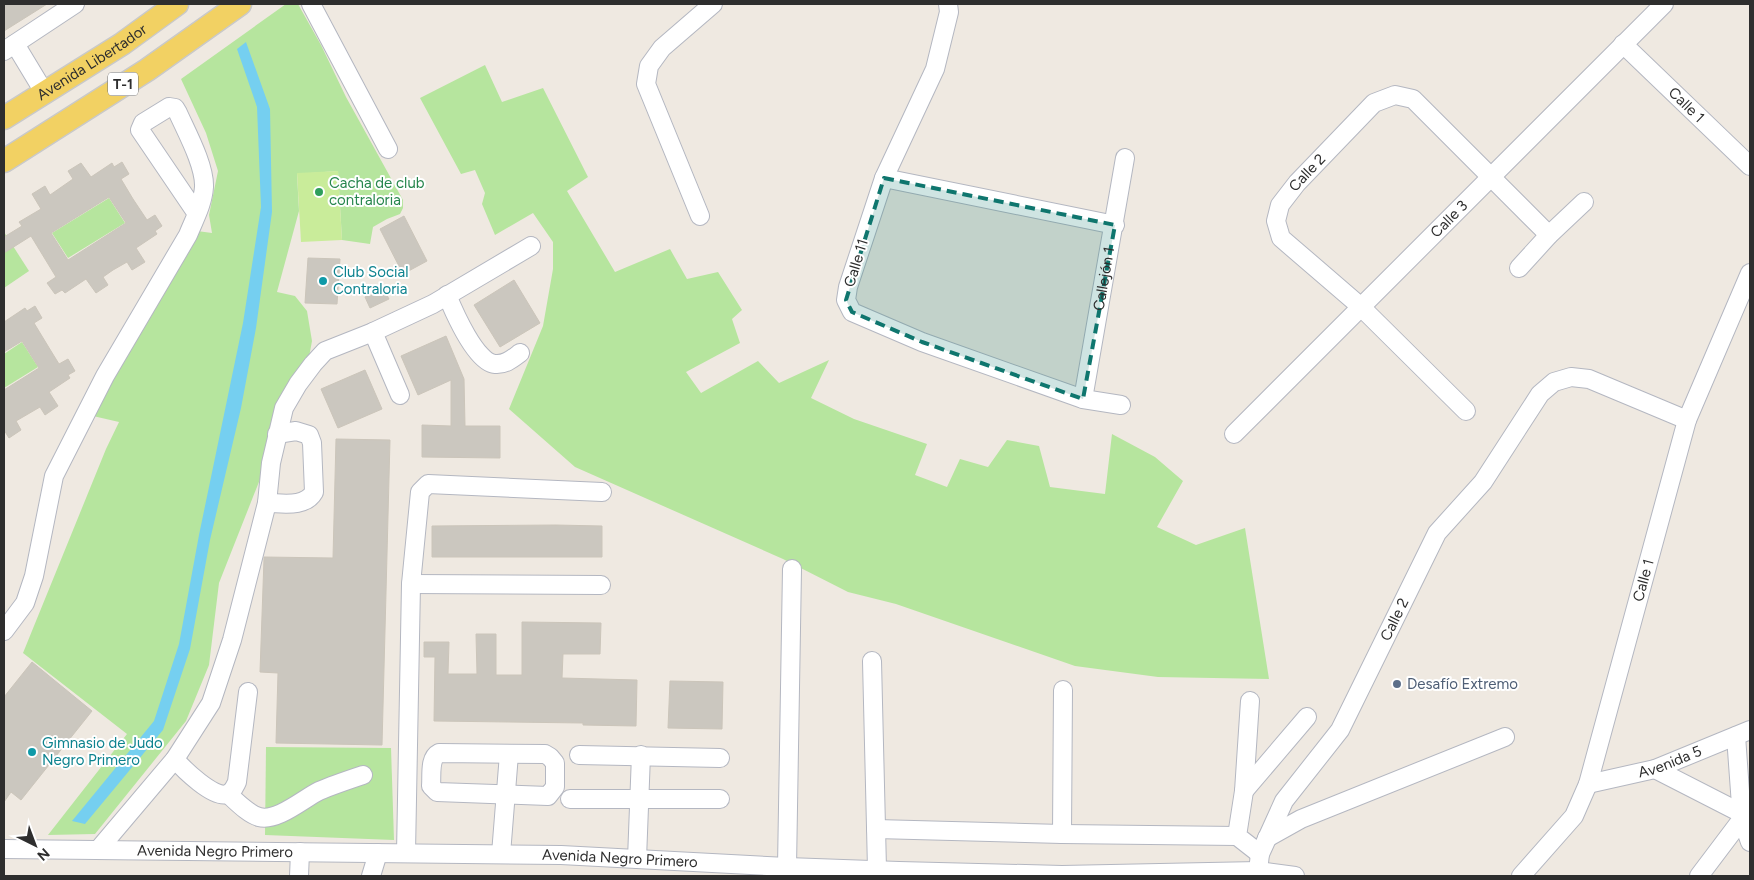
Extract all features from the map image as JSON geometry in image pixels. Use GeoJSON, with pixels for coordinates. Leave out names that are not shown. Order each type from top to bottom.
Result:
{"type":"FeatureCollection","features":[{"type":"Feature","properties":{"kind":"main road","name":"Avenida Libertador"},"geometry":{"type":"LineString","coordinates":[[4,118],[122,44],[177,4]]}},
{"type":"Feature","properties":{"kind":"main road","name":"T-1"},"geometry":{"type":"LineString","coordinates":[[4,161],[147,70],[240,4]]}},
{"type":"Feature","properties":{"kind":"street"},"geometry":{"type":"LineString","coordinates":[[44,92],[9,48],[75,4]]}},
{"type":"Feature","properties":{"kind":"street"},"geometry":{"type":"LineString","coordinates":[[312,4],[388,149]]}},
{"type":"Feature","properties":{"kind":"street"},"geometry":{"type":"LineString","coordinates":[[700,216],[646,84],[649,66],[662,48],[713,4]]}},
{"type":"Feature","properties":{"kind":"street","name":"Calle 11"},"geometry":{"type":"LineString","coordinates":[[948,4],[949,12],[935,69],[884,178],[848,287],[846,300],[852,312],[922,342],[1083,399],[1120,405]]}},
{"type":"Feature","properties":{"kind":"street","name":"Calle 3"},"geometry":{"type":"LineString","coordinates":[[1234,434],[1664,4]]}},
{"type":"Feature","properties":{"kind":"street","name":"Calle 1"},"geometry":{"type":"LineString","coordinates":[[1623,44],[1750,166]]}},
{"type":"Feature","properties":{"kind":"street","name":"Calle 2"},"geometry":{"type":"LineString","coordinates":[[1466,411],[1360,306],[1281,238],[1276,221],[1280,205],[1296,183],[1374,102],[1395,95],[1413,99],[1550,235]]}},
{"type":"Feature","properties":{"kind":"street"},"geometry":{"type":"LineString","coordinates":[[4,631],[25,603],[31,585],[54,476],[105,376],[188,235],[197,214],[202,200],[204,173],[178,113],[175,108],[169,107],[143,123],[140,130],[197,214]]}},
{"type":"Feature","properties":{"kind":"street","name":"Callejón 1"},"geometry":{"type":"LineString","coordinates":[[1083,399],[1115,225],[1125,158]]}},
{"type":"Feature","properties":{"kind":"street"},"geometry":{"type":"LineString","coordinates":[[884,178],[1115,225]]}},
{"type":"Feature","properties":{"kind":"street"},"geometry":{"type":"LineString","coordinates":[[1519,268],[1584,202]]}},
{"type":"Feature","properties":{"kind":"street"},"geometry":{"type":"LineString","coordinates":[[98,850],[174,759],[211,702],[232,640],[267,503],[271,463],[284,408],[298,384],[325,351],[373,332],[433,304],[530,246]]}},
{"type":"Feature","properties":{"kind":"street","name":"Calle 1"},"geometry":{"type":"LineString","coordinates":[[1521,876],[1574,816],[1588,784],[1687,420],[1750,272]]}},
{"type":"Feature","properties":{"kind":"street"},"geometry":{"type":"LineString","coordinates":[[447,295],[475,349],[486,362],[506,363],[520,354]]}},
{"type":"Feature","properties":{"kind":"street"},"geometry":{"type":"LineString","coordinates":[[373,332],[400,395]]}},
{"type":"Feature","properties":{"kind":"street","name":"Calle 2"},"geometry":{"type":"LineString","coordinates":[[1259,863],[1266,838],[1284,801],[1340,730],[1437,534],[1483,482],[1540,394],[1554,382],[1571,377],[1588,379],[1687,420]]}},
{"type":"Feature","properties":{"kind":"street"},"geometry":{"type":"LineString","coordinates":[[267,503],[297,503],[311,497],[314,492],[312,443],[309,435],[296,431],[277,434]]}},
{"type":"Feature","properties":{"kind":"street"},"geometry":{"type":"LineString","coordinates":[[406,854],[411,584],[420,492],[428,484],[602,492]]}},
{"type":"Feature","properties":{"kind":"street"},"geometry":{"type":"LineString","coordinates":[[787,867],[792,569]]}},
{"type":"Feature","properties":{"kind":"street"},"geometry":{"type":"LineString","coordinates":[[411,584],[601,585]]}},
{"type":"Feature","properties":{"kind":"street"},"geometry":{"type":"LineString","coordinates":[[872,661],[877,869]]}},
{"type":"Feature","properties":{"kind":"street"},"geometry":{"type":"LineString","coordinates":[[1062,834],[1063,690]]}},
{"type":"Feature","properties":{"kind":"street"},"geometry":{"type":"LineString","coordinates":[[174,759],[188,775],[215,791],[228,794],[233,790],[237,782],[248,692]]}},
{"type":"Feature","properties":{"kind":"street"},"geometry":{"type":"LineString","coordinates":[[1250,701],[1244,792],[1237,836],[1259,863]]}},
{"type":"Feature","properties":{"kind":"street"},"geometry":{"type":"LineString","coordinates":[[1244,792],[1307,717]]}},
{"type":"Feature","properties":{"kind":"street"},"geometry":{"type":"LineString","coordinates":[[1743,733],[1742,816],[1750,842]]}},
{"type":"Feature","properties":{"kind":"street","name":"Avenida 5"},"geometry":{"type":"LineString","coordinates":[[1588,784],[1655,769],[1743,733]]}},
{"type":"Feature","properties":{"kind":"street"},"geometry":{"type":"LineString","coordinates":[[1266,838],[1301,819],[1505,737]]}},
{"type":"Feature","properties":{"kind":"street"},"geometry":{"type":"LineString","coordinates":[[439,753],[545,754],[555,763],[555,787],[548,796],[506,794],[437,792],[431,786],[432,760],[439,753]]}},
{"type":"Feature","properties":{"kind":"street"},"geometry":{"type":"LineString","coordinates":[[501,854],[510,754]]}},
{"type":"Feature","properties":{"kind":"street"},"geometry":{"type":"LineString","coordinates":[[579,755],[720,758]]}},
{"type":"Feature","properties":{"kind":"street"},"geometry":{"type":"LineString","coordinates":[[637,859],[641,755]]}},
{"type":"Feature","properties":{"kind":"street"},"geometry":{"type":"LineString","coordinates":[[1655,769],[1742,816]]}},
{"type":"Feature","properties":{"kind":"street"},"geometry":{"type":"LineString","coordinates":[[228,794],[253,815],[260,818],[268,817],[283,812],[319,791],[363,775]]}},
{"type":"Feature","properties":{"kind":"street"},"geometry":{"type":"LineString","coordinates":[[570,799],[720,799]]}},
{"type":"Feature","properties":{"kind":"street"},"geometry":{"type":"LineString","coordinates":[[1699,876],[1742,816]]}},
{"type":"Feature","properties":{"kind":"street"},"geometry":{"type":"LineString","coordinates":[[876,828],[1062,834],[1237,836]]}},
{"type":"Feature","properties":{"kind":"street","name":"Avenida Negro Primero"},"geometry":{"type":"LineString","coordinates":[[4,850],[561,855],[787,867],[877,869],[901,874],[1062,875],[1259,863],[1295,876]]}},
{"type":"Feature","properties":{"kind":"street"},"geometry":{"type":"LineString","coordinates":[[299,876],[300,852]]}},
{"type":"Feature","properties":{"kind":"street"},"geometry":{"type":"LineString","coordinates":[[371,876],[378,853]]}},
{"type":"Feature","properties":{"kind":"highlighted area"},"geometry":{"type":"Polygon","coordinates":[[[884,178],[1115,225],[1083,399],[922,342],[852,312],[846,300],[884,178]]]}},
{"type":"Feature","properties":{"kind":"green space"},"geometry":{"type":"Polygon","coordinates":[[[286,4],[298,4],[321,45],[346,97],[403,200],[403,208],[400,214],[373,227],[370,244],[342,240],[338,171],[297,174],[299,211],[277,292],[295,296],[307,311],[312,341],[306,373],[266,464],[219,583],[209,665],[186,721],[95,834],[48,835],[127,734],[23,653],[106,449],[119,422],[93,416],[110,379],[197,231],[212,233],[209,215],[218,171],[206,133],[181,79],[286,4]]]}},
{"type":"Feature","properties":{"kind":"green space"},"geometry":{"type":"Polygon","coordinates":[[[485,65],[502,102],[543,88],[588,177],[567,191],[615,272],[670,249],[687,279],[718,272],[742,310],[732,319],[740,343],[686,372],[701,393],[758,361],[779,383],[829,360],[811,398],[854,419],[927,444],[915,475],[947,487],[960,459],[988,467],[1007,440],[1039,446],[1050,487],[1105,494],[1112,434],[1155,457],[1183,481],[1157,527],[1196,545],[1245,528],[1269,679],[1158,677],[1075,666],[896,604],[848,592],[783,559],[575,467],[509,409],[543,326],[553,269],[553,242],[533,213],[495,235],[482,204],[485,193],[475,170],[461,174],[420,98],[485,65]]]}},
{"type":"Feature","properties":{"kind":"green space","name":"Cacha de club contraloria"},"geometry":{"type":"Polygon","coordinates":[[[338,171],[342,240],[301,242],[297,173],[338,171]]]}},
{"type":"Feature","properties":{"kind":"green space"},"geometry":{"type":"Polygon","coordinates":[[[109,198],[125,223],[68,258],[52,233],[109,198]]]}},
{"type":"Feature","properties":{"kind":"green space"},"geometry":{"type":"Polygon","coordinates":[[[4,232],[29,271],[4,288],[4,232]]]}},
{"type":"Feature","properties":{"kind":"green space"},"geometry":{"type":"Polygon","coordinates":[[[22,342],[38,367],[4,388],[4,354],[22,342]]]}},
{"type":"Feature","properties":{"kind":"green space"},"geometry":{"type":"Polygon","coordinates":[[[266,747],[391,748],[394,840],[265,835],[266,747]]]}},
{"type":"Feature","properties":{"kind":"water"},"geometry":{"type":"Polygon","coordinates":[[[246,42],[270,109],[272,212],[256,328],[241,408],[210,540],[190,649],[163,730],[85,824],[72,821],[154,721],[179,644],[199,535],[243,323],[261,207],[257,107],[237,49],[246,42]]]}},
{"type":"Feature","properties":{"kind":"building"},"geometry":{"type":"Polygon","coordinates":[[[4,4],[47,4],[4,31],[4,4]]]}},
{"type":"Feature","properties":{"kind":"building"},"geometry":{"type":"Polygon","coordinates":[[[122,162],[129,174],[121,179],[133,199],[147,220],[155,215],[162,226],[155,231],[157,234],[136,248],[145,262],[132,270],[127,262],[113,270],[103,277],[108,285],[96,293],[86,279],[65,293],[62,290],[55,294],[47,283],[56,277],[31,236],[4,253],[4,237],[22,226],[19,222],[41,209],[32,194],[45,186],[50,195],[73,179],[68,171],[81,163],[91,177],[112,163],[114,167],[122,162]],[[109,197],[51,233],[68,260],[126,223],[109,197]]]}},
{"type":"Feature","properties":{"kind":"building","name":"Club Social Contraloria"},"geometry":{"type":"Polygon","coordinates":[[[404,216],[427,261],[403,274],[380,229],[404,216]]]}},
{"type":"Feature","properties":{"kind":"building","name":"Club Social Contraloria"},"geometry":{"type":"Polygon","coordinates":[[[308,258],[340,259],[337,304],[305,303],[308,258]]]}},
{"type":"Feature","properties":{"kind":"building"},"geometry":{"type":"Polygon","coordinates":[[[514,280],[540,323],[500,347],[474,305],[514,280]]]}},
{"type":"Feature","properties":{"kind":"building"},"geometry":{"type":"Polygon","coordinates":[[[383,288],[389,299],[370,308],[365,297],[383,288]]]}},
{"type":"Feature","properties":{"kind":"building"},"geometry":{"type":"Polygon","coordinates":[[[35,306],[42,318],[34,323],[59,364],[68,359],[75,371],[68,375],[70,378],[49,392],[58,406],[45,415],[40,407],[16,421],[21,430],[9,438],[4,430],[4,390],[39,368],[22,341],[4,352],[4,322],[25,308],[27,311],[35,306]]]}},
{"type":"Feature","properties":{"kind":"building"},"geometry":{"type":"Polygon","coordinates":[[[446,336],[464,379],[465,426],[500,426],[500,458],[422,457],[422,425],[451,426],[451,380],[418,395],[401,356],[446,336]]]}},
{"type":"Feature","properties":{"kind":"building"},"geometry":{"type":"Polygon","coordinates":[[[365,370],[382,409],[338,428],[321,389],[365,370]]]}},
{"type":"Feature","properties":{"kind":"building"},"geometry":{"type":"Polygon","coordinates":[[[336,439],[390,440],[382,745],[276,743],[278,673],[260,672],[264,557],[333,558],[336,439]]]}},
{"type":"Feature","properties":{"kind":"building"},"geometry":{"type":"Polygon","coordinates":[[[432,526],[602,526],[602,557],[432,557],[432,526]]]}},
{"type":"Feature","properties":{"kind":"building"},"geometry":{"type":"Polygon","coordinates":[[[522,622],[601,623],[600,654],[563,654],[562,678],[637,680],[636,726],[583,725],[583,723],[434,721],[435,657],[424,657],[424,642],[449,642],[448,674],[477,674],[476,634],[496,634],[496,675],[522,675],[522,622]]]}},
{"type":"Feature","properties":{"kind":"building","name":"Gimnasio de Judo Negro Primero"},"geometry":{"type":"Polygon","coordinates":[[[32,662],[92,711],[21,800],[11,792],[4,802],[4,697],[32,662]]]}},
{"type":"Feature","properties":{"kind":"building"},"geometry":{"type":"Polygon","coordinates":[[[670,681],[723,682],[722,729],[668,728],[670,681]]]}},
{"type":"Feature","properties":{"kind":"place","name":"Cacha de club contraloria"},"geometry":{"type":"Point","coordinates":[319,192]}},
{"type":"Feature","properties":{"kind":"place","name":"Club Social Contraloria"},"geometry":{"type":"Point","coordinates":[323,281]}},
{"type":"Feature","properties":{"kind":"place","name":"Desafío Extremo"},"geometry":{"type":"Point","coordinates":[1397,684]}},
{"type":"Feature","properties":{"kind":"place","name":"Gimnasio de Judo Negro Primero"},"geometry":{"type":"Point","coordinates":[32,752]}}]}
